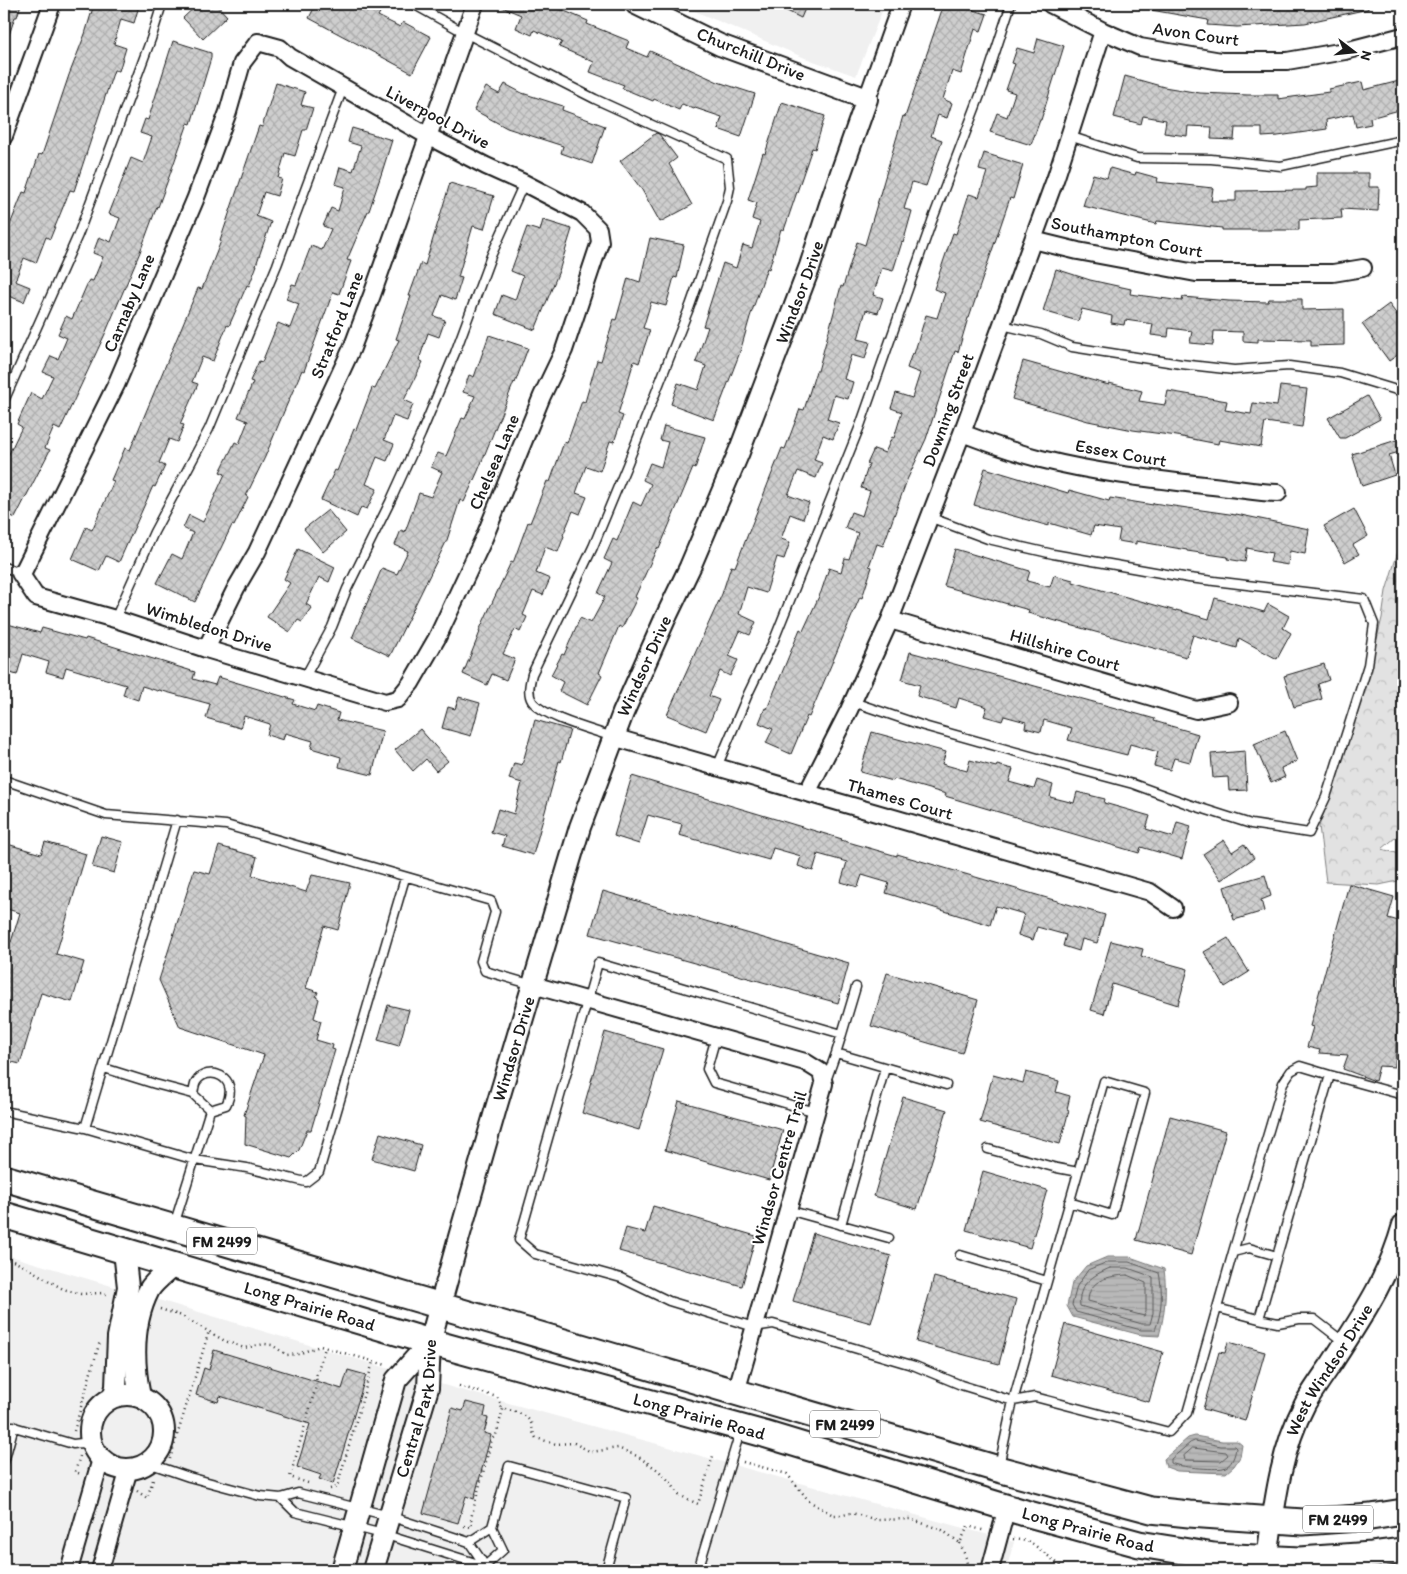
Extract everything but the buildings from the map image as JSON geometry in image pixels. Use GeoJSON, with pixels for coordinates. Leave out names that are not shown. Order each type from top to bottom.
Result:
{"type":"FeatureCollection","features":[{"type":"Feature","properties":{"kind":"main road","name":"Long Prairie Road"},"geometry":{"type":"LineString","coordinates":[[4,1178],[998,1468],[1151,1510],[1220,1517],[1303,1522],[1371,1517],[1403,1512]]}},
{"type":"Feature","properties":{"kind":"main road","name":"Long Prairie Road"},"geometry":{"type":"LineString","coordinates":[[4,1215],[430,1342],[741,1427],[1007,1507],[1139,1544],[1266,1566],[1300,1560],[1403,1551]]}},
{"type":"Feature","properties":{"kind":"street"},"geometry":{"type":"LineString","coordinates":[[4,136],[52,4]]}},
{"type":"Feature","properties":{"kind":"street","name":"Stratford Lane"},"geometry":{"type":"LineString","coordinates":[[206,649],[236,588],[257,552],[352,348],[475,4]]}},
{"type":"Feature","properties":{"kind":"street","name":"Churchill Drive"},"geometry":{"type":"LineString","coordinates":[[636,4],[720,44],[867,99]]}},
{"type":"Feature","properties":{"kind":"street","name":"Windsor Drive"},"geometry":{"type":"LineString","coordinates":[[430,1342],[496,1108],[580,827],[613,736],[690,567],[739,452],[810,266],[832,198],[854,141],[901,4]]}},
{"type":"Feature","properties":{"kind":"street","name":"Avon Court"},"geometry":{"type":"LineString","coordinates":[[1050,4],[1103,32],[1140,46],[1221,61],[1287,61],[1345,51],[1403,36]]}},
{"type":"Feature","properties":{"kind":"street","name":"Downing Street"},"geometry":{"type":"LineString","coordinates":[[807,793],[890,620],[930,518],[1033,240],[1103,32]]}},
{"type":"Feature","properties":{"kind":"street","name":"Liverpool Drive"},"geometry":{"type":"LineString","coordinates":[[258,42],[280,48],[290,58],[428,136],[582,213],[598,229]]}},
{"type":"Feature","properties":{"kind":"street","name":"Carnaby Lane"},"geometry":{"type":"LineString","coordinates":[[20,573],[24,570],[59,502],[116,385],[195,200],[228,112],[242,63],[258,42]]}},
{"type":"Feature","properties":{"kind":"street","name":"Chelsea Lane"},"geometry":{"type":"LineString","coordinates":[[398,699],[411,683],[437,638],[484,538],[542,396],[564,350],[600,242],[598,229]]}},
{"type":"Feature","properties":{"kind":"street","name":"Southampton Court"},"geometry":{"type":"LineString","coordinates":[[1033,240],[1078,251],[1196,273],[1333,274],[1363,268]]}},
{"type":"Feature","properties":{"kind":"street","name":"Essex Court"},"geometry":{"type":"LineString","coordinates":[[962,433],[1042,459],[1087,469],[1191,485],[1261,493],[1278,493]]}},
{"type":"Feature","properties":{"kind":"street","name":"Wimbledon Drive"},"geometry":{"type":"LineString","coordinates":[[20,573],[36,598],[115,619],[206,649],[385,702],[398,699]]}},
{"type":"Feature","properties":{"kind":"street","name":"Hillshire Court"},"geometry":{"type":"LineString","coordinates":[[890,620],[1196,710],[1229,704]]}},
{"type":"Feature","properties":{"kind":"street","name":"Thames Court"},"geometry":{"type":"LineString","coordinates":[[613,736],[1150,892],[1173,908]]}},
{"type":"Feature","properties":{"kind":"street","name":"Windsor Centre Trail"},"geometry":{"type":"LineString","coordinates":[[533,984],[804,1062],[821,1072],[824,1084],[736,1392]]}},
{"type":"Feature","properties":{"kind":"street","name":"West Windsor Drive"},"geometry":{"type":"LineString","coordinates":[[1272,1520],[1280,1477],[1295,1426],[1305,1404],[1383,1281],[1394,1256],[1403,1225]]}},
{"type":"Feature","properties":{"kind":"street"},"geometry":{"type":"LineString","coordinates":[[113,1397],[116,1386],[118,1337],[128,1287],[124,1251]]}},
{"type":"Feature","properties":{"kind":"street"},"geometry":{"type":"LineString","coordinates":[[140,1397],[135,1372],[135,1340],[142,1310],[150,1289],[174,1266]]}},
{"type":"Feature","properties":{"kind":"street","name":"Central Park Drive"},"geometry":{"type":"LineString","coordinates":[[342,1570],[396,1380],[430,1342]]}},
{"type":"Feature","properties":{"kind":"street","name":"Central Park Drive"},"geometry":{"type":"LineString","coordinates":[[372,1570],[428,1388],[430,1342]]}},
{"type":"Feature","properties":{"kind":"street"},"geometry":{"type":"LineString","coordinates":[[122,1394],[140,1397],[156,1408],[164,1427],[161,1447],[151,1470],[139,1467],[119,1468],[110,1465],[101,1459],[91,1442],[91,1420],[96,1410],[113,1397],[122,1394]]}},
{"type":"Feature","properties":{"kind":"street"},"geometry":{"type":"LineString","coordinates":[[69,1570],[101,1459]]}},
{"type":"Feature","properties":{"kind":"street"},"geometry":{"type":"LineString","coordinates":[[100,1570],[129,1469]]}},
{"type":"Feature","properties":{"kind":"street"},"geometry":{"type":"LineString","coordinates":[[990,1570],[1007,1507]]}},
{"type":"Feature","properties":{"kind":"street"},"geometry":{"type":"LineString","coordinates":[[1266,1566],[1272,1520]]}},
{"type":"Feature","properties":{"kind":"lane"},"geometry":{"type":"LineString","coordinates":[[4,401],[78,235],[152,39],[162,4]]}},
{"type":"Feature","properties":{"kind":"lane"},"geometry":{"type":"LineString","coordinates":[[413,4],[465,33],[595,99],[727,159],[730,187],[727,201],[690,306],[593,547],[530,681],[531,699],[539,709],[613,736]]}},
{"type":"Feature","properties":{"kind":"lane"},"geometry":{"type":"LineString","coordinates":[[717,767],[748,694],[774,640],[860,426],[932,221],[987,77],[1011,4]]}},
{"type":"Feature","properties":{"kind":"lane"},"geometry":{"type":"LineString","coordinates":[[115,619],[154,532],[209,429],[277,265],[343,88]]}},
{"type":"Feature","properties":{"kind":"lane"},"geometry":{"type":"LineString","coordinates":[[1069,136],[1137,158],[1212,159],[1281,166],[1403,140]]}},
{"type":"Feature","properties":{"kind":"lane"},"geometry":{"type":"LineString","coordinates":[[304,677],[332,627],[347,589],[421,434],[455,353],[491,256],[524,183]]}},
{"type":"Feature","properties":{"kind":"lane"},"geometry":{"type":"LineString","coordinates":[[1001,324],[1041,334],[1072,347],[1181,364],[1234,370],[1288,366],[1340,373],[1403,392]]}},
{"type":"Feature","properties":{"kind":"lane"},"geometry":{"type":"LineString","coordinates":[[852,702],[924,726],[1133,784],[1251,824],[1309,833],[1326,797],[1368,665],[1374,624],[1364,599],[1189,578],[1053,554],[988,539],[930,518]]}},
{"type":"Feature","properties":{"kind":"lane"},"geometry":{"type":"LineString","coordinates":[[4,567],[20,573]]}},
{"type":"Feature","properties":{"kind":"lane"},"geometry":{"type":"LineString","coordinates":[[4,780],[106,815],[226,825],[491,902],[495,912],[481,961],[485,971],[533,984]]}},
{"type":"Feature","properties":{"kind":"lane"},"geometry":{"type":"LineString","coordinates":[[85,1128],[177,820]]}},
{"type":"Feature","properties":{"kind":"lane"},"geometry":{"type":"LineString","coordinates":[[4,1111],[85,1128],[195,1160],[247,1168],[306,1182],[319,1172],[405,878]]}},
{"type":"Feature","properties":{"kind":"lane"},"geometry":{"type":"LineString","coordinates":[[842,1034],[598,962],[519,1240],[534,1254],[621,1278],[669,1301],[754,1327],[773,1324],[915,1366],[961,1385],[1013,1401],[1035,1397],[1169,1432],[1187,1413],[1283,1083],[1291,1071],[1300,1066],[1403,1095]]}},
{"type":"Feature","properties":{"kind":"lane"},"geometry":{"type":"LineString","coordinates":[[824,1084],[836,1053],[856,987]]}},
{"type":"Feature","properties":{"kind":"lane"},"geometry":{"type":"LineString","coordinates":[[716,1037],[707,1069],[714,1083],[816,1112]]}},
{"type":"Feature","properties":{"kind":"lane"},"geometry":{"type":"LineString","coordinates":[[836,1053],[946,1085]]}},
{"type":"Feature","properties":{"kind":"lane"},"geometry":{"type":"LineString","coordinates":[[104,1068],[193,1094],[210,1110]]}},
{"type":"Feature","properties":{"kind":"lane"},"geometry":{"type":"LineString","coordinates":[[841,1225],[885,1068]]}},
{"type":"Feature","properties":{"kind":"lane"},"geometry":{"type":"LineString","coordinates":[[193,1094],[196,1081],[205,1074],[216,1074],[225,1078],[230,1086],[230,1096],[226,1105],[210,1110]]}},
{"type":"Feature","properties":{"kind":"lane"},"geometry":{"type":"LineString","coordinates":[[1259,1319],[1330,1075]]}},
{"type":"Feature","properties":{"kind":"lane"},"geometry":{"type":"LineString","coordinates":[[998,1468],[1013,1401],[1069,1202],[1104,1081],[1145,1093],[1112,1215],[1069,1202]]}},
{"type":"Feature","properties":{"kind":"lane"},"geometry":{"type":"LineString","coordinates":[[173,1227],[210,1110]]}},
{"type":"Feature","properties":{"kind":"lane"},"geometry":{"type":"LineString","coordinates":[[988,1149],[1078,1172]]}},
{"type":"Feature","properties":{"kind":"lane"},"geometry":{"type":"LineString","coordinates":[[788,1210],[889,1238]]}},
{"type":"Feature","properties":{"kind":"lane"},"geometry":{"type":"LineString","coordinates":[[1233,1252],[1249,1248],[1277,1256]]}},
{"type":"Feature","properties":{"kind":"lane"},"geometry":{"type":"LineString","coordinates":[[960,1255],[1047,1281]]}},
{"type":"Feature","properties":{"kind":"lane"},"geometry":{"type":"LineString","coordinates":[[1217,1308],[1278,1323],[1299,1319],[1314,1319],[1345,1343]]}},
{"type":"Feature","properties":{"kind":"lane"},"geometry":{"type":"LineString","coordinates":[[4,1424],[72,1444],[91,1442]]}},
{"type":"Feature","properties":{"kind":"lane"},"geometry":{"type":"LineString","coordinates":[[4,1462],[14,1426]]}},
{"type":"Feature","properties":{"kind":"lane"},"geometry":{"type":"LineString","coordinates":[[698,1570],[741,1427]]}},
{"type":"Feature","properties":{"kind":"lane"},"geometry":{"type":"LineString","coordinates":[[487,1568],[503,1550],[492,1527],[509,1466],[626,1498],[606,1570]]}},
{"type":"Feature","properties":{"kind":"lane"},"geometry":{"type":"LineString","coordinates":[[151,1470],[189,1477],[260,1496],[280,1498],[298,1493],[357,1518],[386,1525],[487,1568]]}},
{"type":"Feature","properties":{"kind":"lane"},"geometry":{"type":"LineString","coordinates":[[280,1498],[295,1512],[357,1518],[469,1542],[487,1568]]}},
{"type":"Feature","properties":{"kind":"lane"},"geometry":{"type":"LineString","coordinates":[[469,1542],[492,1527]]}},
{"type":"Feature","properties":{"kind":"path"},"geometry":{"type":"LineString","coordinates":[[4,1257],[26,1267],[64,1289],[81,1294],[103,1293],[112,1296]]}},
{"type":"Feature","properties":{"kind":"path","name":"Long Prairie Road"},"geometry":{"type":"LineString","coordinates":[[159,1309],[182,1316],[225,1341],[244,1348],[265,1344],[272,1345],[287,1354],[298,1354],[320,1346],[388,1366]]}},
{"type":"Feature","properties":{"kind":"path"},"geometry":{"type":"LineString","coordinates":[[169,1460],[209,1331]]}},
{"type":"Feature","properties":{"kind":"path"},"geometry":{"type":"LineString","coordinates":[[74,1431],[100,1341]]}},
{"type":"Feature","properties":{"kind":"path"},"geometry":{"type":"LineString","coordinates":[[314,1484],[290,1477],[325,1348]]}},
{"type":"Feature","properties":{"kind":"path"},"geometry":{"type":"LineString","coordinates":[[322,1487],[330,1489],[337,1487],[373,1362]]}},
{"type":"Feature","properties":{"kind":"path","name":"Long Prairie Road"},"geometry":{"type":"LineString","coordinates":[[459,1386],[497,1397],[502,1408],[527,1418],[532,1425],[531,1430],[536,1438],[556,1444],[574,1443],[591,1452],[618,1448],[637,1456],[658,1470],[671,1483],[678,1495],[698,1504],[713,1456]]}},
{"type":"Feature","properties":{"kind":"path"},"geometry":{"type":"LineString","coordinates":[[464,1526],[472,1527],[471,1518],[492,1439],[496,1435],[504,1409]]}},
{"type":"Feature","properties":{"kind":"path","name":"Long Prairie Road"},"geometry":{"type":"LineString","coordinates":[[743,1462],[787,1474],[809,1501],[833,1515],[852,1513],[877,1520],[910,1519],[942,1530],[960,1543],[968,1526],[1033,1544],[1066,1570]]}},
{"type":"Feature","properties":{"kind":"path"},"geometry":{"type":"LineString","coordinates":[[133,1490],[147,1498],[151,1470]]}},
{"type":"Feature","properties":{"kind":"path"},"geometry":{"type":"LineString","coordinates":[[960,1543],[968,1570]]}},
{"type":"Feature","properties":{"kind":"shaded area"},"geometry":{"type":"Polygon","coordinates":[[[678,4],[885,4],[856,76],[805,58],[678,4]]]}},
{"type":"Feature","properties":{"kind":"shaded area"},"geometry":{"type":"Polygon","coordinates":[[[4,1254],[454,1388],[1014,1542],[1006,1570],[4,1570],[4,1254]]]}},
{"type":"Feature","properties":{"kind":"green space"},"geometry":{"type":"Polygon","coordinates":[[[1403,535],[1403,831],[1382,849],[1403,855],[1403,880],[1379,885],[1326,882],[1319,826],[1333,789],[1369,671],[1382,618],[1386,591],[1403,535]]]}},
{"type":"Feature","properties":{"kind":"water"},"geometry":{"type":"Polygon","coordinates":[[[1107,1257],[1130,1257],[1164,1269],[1165,1302],[1159,1336],[1141,1335],[1073,1317],[1067,1306],[1072,1283],[1086,1266],[1107,1257]]]}},
{"type":"Feature","properties":{"kind":"water"},"geometry":{"type":"Polygon","coordinates":[[[1195,1436],[1222,1441],[1237,1441],[1242,1445],[1240,1457],[1226,1473],[1177,1471],[1166,1467],[1164,1459],[1188,1438],[1195,1436]]]}}]}
